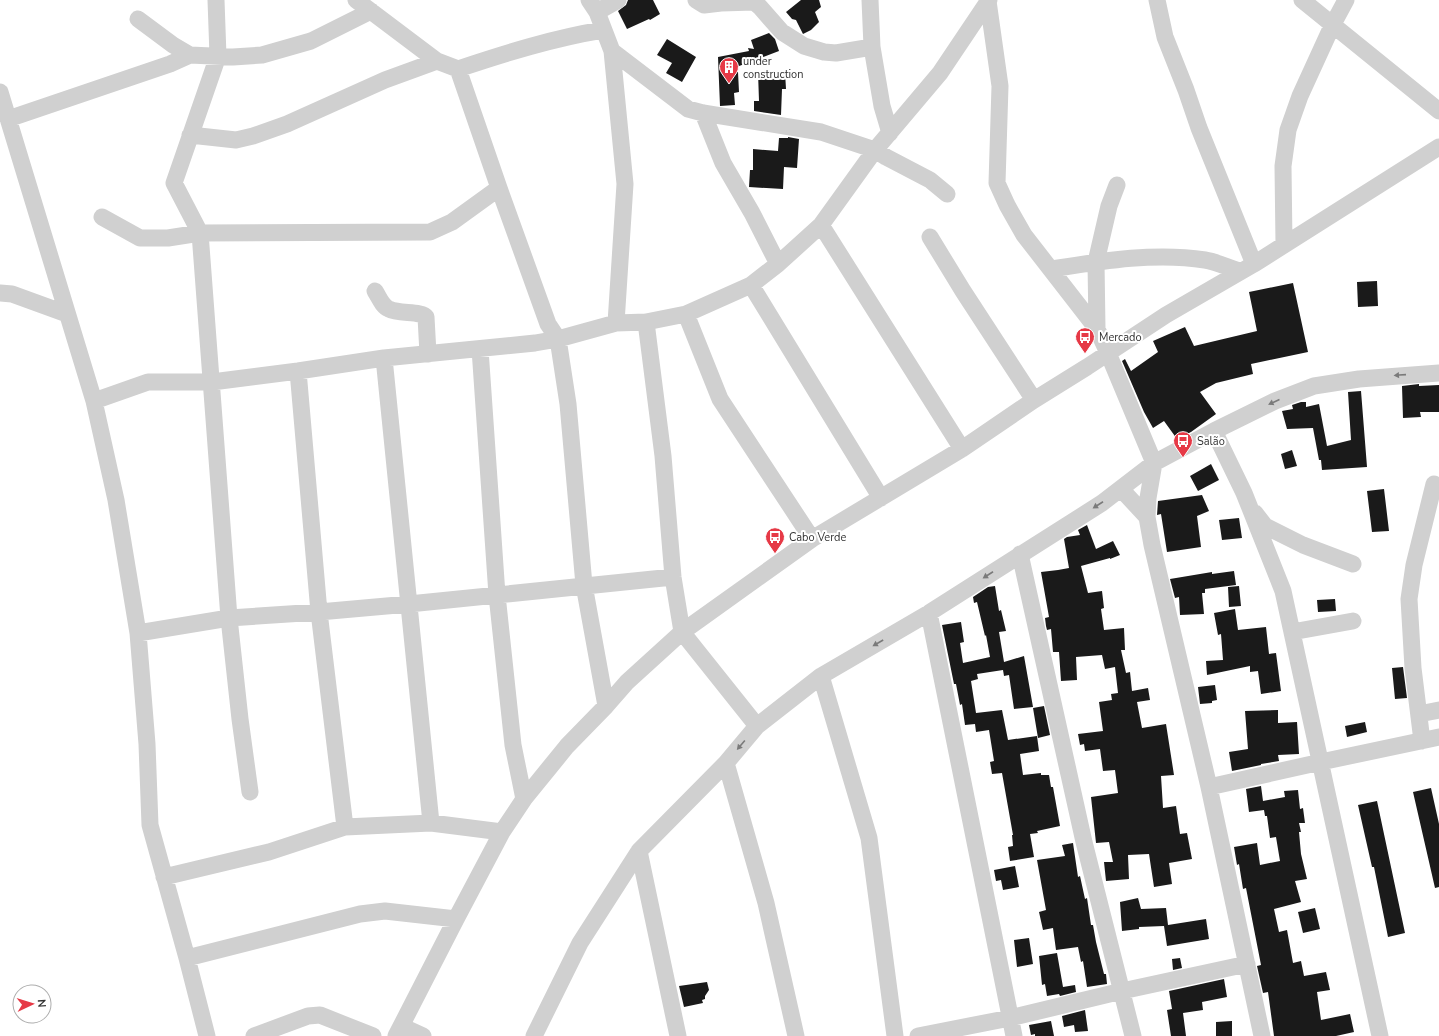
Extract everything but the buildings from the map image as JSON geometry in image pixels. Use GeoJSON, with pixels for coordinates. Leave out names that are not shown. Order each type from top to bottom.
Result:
{"type":"FeatureCollection","features":[{"type":"Feature","properties":{"kind":"street"},"geometry":{"type":"LineString","coordinates":[[216,0],[218,56],[174,183],[200,233],[229,618],[250,792]]}},
{"type":"Feature","properties":{"kind":"street"},"geometry":{"type":"LineString","coordinates":[[356,0],[437,61],[458,69],[516,50],[578,34],[603,30]]}},
{"type":"Feature","properties":{"kind":"street"},"geometry":{"type":"LineString","coordinates":[[616,323],[625,184],[612,51],[593,6],[618,0]]}},
{"type":"Feature","properties":{"kind":"street"},"geometry":{"type":"LineString","coordinates":[[696,0],[704,4],[721,2],[754,2],[782,32],[804,46],[824,52],[836,53],[872,47]]}},
{"type":"Feature","properties":{"kind":"street"},"geometry":{"type":"LineString","coordinates":[[870,0],[872,47],[882,106],[890,133]]}},
{"type":"Feature","properties":{"kind":"street"},"geometry":{"type":"LineString","coordinates":[[1157,0],[1165,37],[1186,90],[1247,267]]}},
{"type":"Feature","properties":{"kind":"street"},"geometry":{"type":"LineString","coordinates":[[1302,0],[1332,26],[1439,111]]}},
{"type":"Feature","properties":{"kind":"street"},"geometry":{"type":"LineString","coordinates":[[1284,244],[1283,166],[1288,130],[1300,96],[1332,26],[1346,0]]}},
{"type":"Feature","properties":{"kind":"street"},"geometry":{"type":"LineString","coordinates":[[94,401],[148,382],[212,382],[384,358],[558,340],[616,323],[646,322],[686,314],[751,285],[778,264],[821,225],[875,150],[940,73],[988,1]]}},
{"type":"Feature","properties":{"kind":"street"},"geometry":{"type":"LineString","coordinates":[[988,1],[1000,86],[997,183],[1007,205],[1024,235],[1097,329],[1154,463],[1148,498],[1147,517],[1152,545],[1209,788],[1262,1036]]}},
{"type":"Feature","properties":{"kind":"street"},"geometry":{"type":"LineString","coordinates":[[8,119],[170,64],[190,55],[233,57],[262,55],[310,41],[371,11]]}},
{"type":"Feature","properties":{"kind":"street"},"geometry":{"type":"LineString","coordinates":[[138,19],[173,45],[190,55]]}},
{"type":"Feature","properties":{"kind":"street"},"geometry":{"type":"LineString","coordinates":[[612,51],[688,109],[703,113],[821,132],[875,150],[930,180],[947,194]]}},
{"type":"Feature","properties":{"kind":"street"},"geometry":{"type":"LineString","coordinates":[[190,135],[236,140],[253,136],[287,124],[384,80],[437,61]]}},
{"type":"Feature","properties":{"kind":"street"},"geometry":{"type":"LineString","coordinates":[[458,69],[548,324],[558,340],[568,404],[584,585],[606,706]]}},
{"type":"Feature","properties":{"kind":"street"},"geometry":{"type":"LineString","coordinates":[[0,92],[94,401],[116,500],[138,633],[147,744],[150,825],[207,1036]]}},
{"type":"Feature","properties":{"kind":"street"},"geometry":{"type":"LineString","coordinates":[[703,113],[723,163],[752,213],[778,264]]}},
{"type":"Feature","properties":{"kind":"street"},"geometry":{"type":"LineString","coordinates":[[423,1036],[399,1031],[502,832],[524,799],[567,746],[606,706],[626,682],[682,632],[812,539],[962,449],[1034,400],[1166,315],[1247,267],[1439,147]]}},
{"type":"Feature","properties":{"kind":"street"},"geometry":{"type":"LineString","coordinates":[[1097,329],[1096,262],[1109,206],[1117,185]]}},
{"type":"Feature","properties":{"kind":"street"},"geometry":{"type":"LineString","coordinates":[[102,217],[140,238],[168,238],[200,233],[430,232],[452,222],[499,188]]}},
{"type":"Feature","properties":{"kind":"street"},"geometry":{"type":"LineString","coordinates":[[821,225],[962,449]]}},
{"type":"Feature","properties":{"kind":"street"},"geometry":{"type":"LineString","coordinates":[[930,237],[963,291],[1034,400]]}},
{"type":"Feature","properties":{"kind":"street"},"geometry":{"type":"LineString","coordinates":[[1052,270],[1096,262],[1164,256],[1206,260],[1247,267]]}},
{"type":"Feature","properties":{"kind":"street"},"geometry":{"type":"LineString","coordinates":[[751,285],[881,498]]}},
{"type":"Feature","properties":{"kind":"street"},"geometry":{"type":"LineString","coordinates":[[375,291],[384,305],[389,309],[402,313],[420,313],[426,317],[428,354]]}},
{"type":"Feature","properties":{"kind":"street"},"geometry":{"type":"LineString","coordinates":[[0,293],[12,294],[67,314]]}},
{"type":"Feature","properties":{"kind":"street"},"geometry":{"type":"LineString","coordinates":[[686,314],[720,399],[812,539]]}},
{"type":"Feature","properties":{"kind":"street"},"geometry":{"type":"LineString","coordinates":[[646,322],[663,456],[673,577],[682,632],[757,726]]}},
{"type":"Feature","properties":{"kind":"street"},"geometry":{"type":"LineString","coordinates":[[480,349],[497,595],[513,745],[524,799]]}},
{"type":"Feature","properties":{"kind":"street"},"geometry":{"type":"LineString","coordinates":[[384,358],[431,823]]}},
{"type":"Feature","properties":{"kind":"street"},"geometry":{"type":"LineString","coordinates":[[298,371],[320,612],[345,827]]}},
{"type":"Feature","properties":{"kind":"street"},"geometry":{"type":"LineString","coordinates":[[534,1036],[580,943],[639,851],[726,763],[757,726],[821,676],[929,613],[1102,503],[1154,463],[1275,401],[1314,386],[1359,379],[1439,373]]}},
{"type":"Feature","properties":{"kind":"street"},"geometry":{"type":"LineString","coordinates":[[1214,431],[1244,493],[1283,591],[1380,1036]]}},
{"type":"Feature","properties":{"kind":"street"},"geometry":{"type":"LineString","coordinates":[[1422,741],[1413,668],[1408,599],[1414,565],[1434,484]]}},
{"type":"Feature","properties":{"kind":"street"},"geometry":{"type":"LineString","coordinates":[[1121,489],[1147,517]]}},
{"type":"Feature","properties":{"kind":"street"},"geometry":{"type":"LineString","coordinates":[[1244,493],[1258,517],[1266,526],[1303,545],[1353,564]]}},
{"type":"Feature","properties":{"kind":"street"},"geometry":{"type":"LineString","coordinates":[[1020,554],[1084,842],[1133,1036]]}},
{"type":"Feature","properties":{"kind":"street"},"geometry":{"type":"LineString","coordinates":[[138,633],[229,618],[409,604],[673,577]]}},
{"type":"Feature","properties":{"kind":"street"},"geometry":{"type":"LineString","coordinates":[[929,613],[1014,1036]]}},
{"type":"Feature","properties":{"kind":"street"},"geometry":{"type":"LineString","coordinates":[[1292,632],[1353,621]]}},
{"type":"Feature","properties":{"kind":"street"},"geometry":{"type":"LineString","coordinates":[[821,676],[869,838],[895,1036]]}},
{"type":"Feature","properties":{"kind":"street"},"geometry":{"type":"LineString","coordinates":[[1419,714],[1439,710]]}},
{"type":"Feature","properties":{"kind":"street"},"geometry":{"type":"LineString","coordinates":[[1209,788],[1439,737]]}},
{"type":"Feature","properties":{"kind":"street"},"geometry":{"type":"LineString","coordinates":[[726,763],[766,903],[796,1036]]}},
{"type":"Feature","properties":{"kind":"street"},"geometry":{"type":"LineString","coordinates":[[164,877],[269,852],[345,827],[431,823],[502,832]]}},
{"type":"Feature","properties":{"kind":"street"},"geometry":{"type":"LineString","coordinates":[[639,851],[678,1036]]}},
{"type":"Feature","properties":{"kind":"street"},"geometry":{"type":"LineString","coordinates":[[187,958],[360,914],[385,911],[456,919]]}},
{"type":"Feature","properties":{"kind":"street"},"geometry":{"type":"LineString","coordinates":[[918,1036],[1010,1018],[1122,991],[1247,964]]}},
{"type":"Feature","properties":{"kind":"street"},"geometry":{"type":"LineString","coordinates":[[254,1036],[308,1016],[320,1015],[373,1036]]}},
{"type":"Feature","properties":{"kind":"place","name":"under construction"},"geometry":{"type":"Point","coordinates":[729,84]}},
{"type":"Feature","properties":{"kind":"place","name":"Mercado"},"geometry":{"type":"Point","coordinates":[1085,354]}},
{"type":"Feature","properties":{"kind":"place","name":"Salão"},"geometry":{"type":"Point","coordinates":[1183,458]}},
{"type":"Feature","properties":{"kind":"place","name":"Cabo Verde"},"geometry":{"type":"Point","coordinates":[775,554]}}]}
